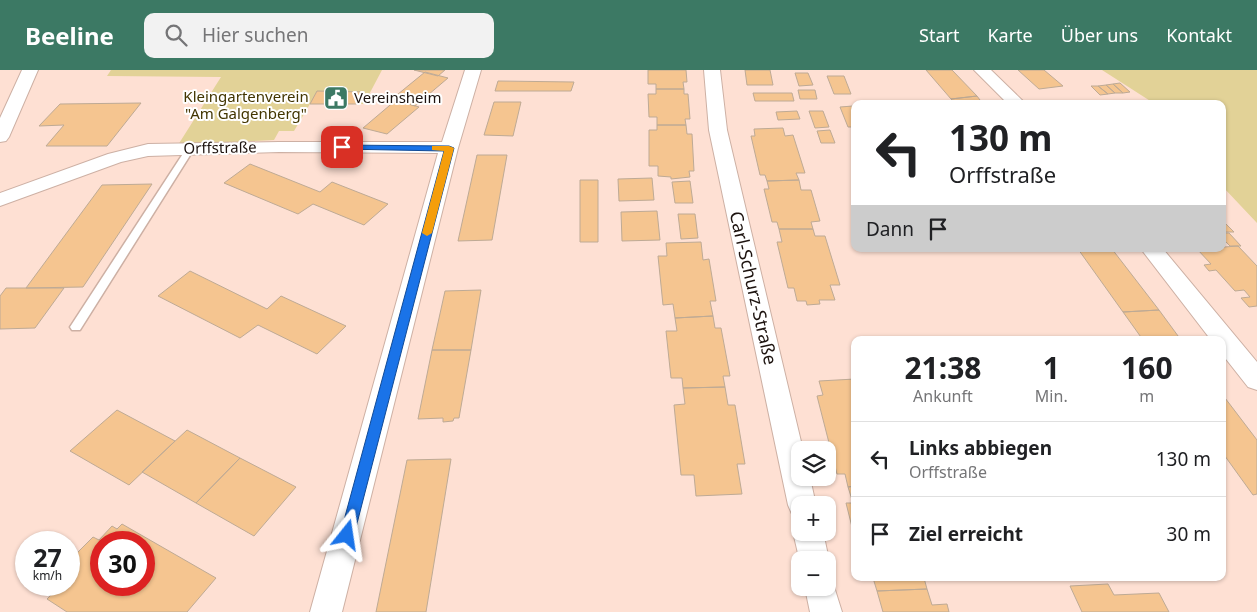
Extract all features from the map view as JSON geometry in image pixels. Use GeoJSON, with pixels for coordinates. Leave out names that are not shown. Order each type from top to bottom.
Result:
{"type":"FeatureCollection","features":[{"type":"Feature","properties":{"kind":"street"},"geometry":{"type":"LineString","coordinates":[[0,137],[30,70]]}},
{"type":"Feature","properties":{"kind":"street"},"geometry":{"type":"LineString","coordinates":[[326,612],[449,148],[473,70]]}},
{"type":"Feature","properties":{"kind":"street","name":"Carl-Schurz-Straße"},"geometry":{"type":"LineString","coordinates":[[712,70],[718,130],[800,496]]}},
{"type":"Feature","properties":{"kind":"street"},"geometry":{"type":"LineString","coordinates":[[982,70],[1014,100]]}},
{"type":"Feature","properties":{"kind":"street","name":"Orffstraße"},"geometry":{"type":"LineString","coordinates":[[0,200],[148,150],[333,147],[449,148]]}},
{"type":"Feature","properties":{"kind":"street"},"geometry":{"type":"LineString","coordinates":[[1153,252],[1221,336]]}},
{"type":"Feature","properties":{"kind":"street"},"geometry":{"type":"LineString","coordinates":[[1226,342],[1257,380]]}},
{"type":"Feature","properties":{"kind":"street"},"geometry":{"type":"LineString","coordinates":[[822,596],[826,612]]}},
{"type":"Feature","properties":{"kind":"lane"},"geometry":{"type":"LineString","coordinates":[[76,327],[190,149]]}},
{"type":"Feature","properties":{"kind":"green space","name":"Kleingartenverein \"Am Galgenberg\""},"geometry":{"type":"Polygon","coordinates":[[[111,70],[382,70],[364,104],[310,104],[294,131],[279,131],[274,140],[178,145],[221,77],[107,76],[111,70]]]}},
{"type":"Feature","properties":{"kind":"green space"},"geometry":{"type":"Polygon","coordinates":[[[1102,70],[1257,70],[1257,223],[1226,190],[1226,100],[1149,100],[1102,70]]]}},
{"type":"Feature","properties":{"kind":"building"},"geometry":{"type":"Polygon","coordinates":[[[414,70],[445,70],[438,76],[414,70]]]}},
{"type":"Feature","properties":{"kind":"building"},"geometry":{"type":"Polygon","coordinates":[[[648,70],[686,70],[687,82],[683,82],[684,89],[656,89],[656,84],[648,84],[648,70]]]}},
{"type":"Feature","properties":{"kind":"building"},"geometry":{"type":"Polygon","coordinates":[[[745,70],[770,70],[773,85],[747,85],[745,70]]]}},
{"type":"Feature","properties":{"kind":"building"},"geometry":{"type":"Polygon","coordinates":[[[926,70],[952,70],[977,96],[951,99],[926,70]]]}},
{"type":"Feature","properties":{"kind":"building"},"geometry":{"type":"Polygon","coordinates":[[[1018,70],[1044,70],[1063,86],[1039,89],[1018,70]]]}},
{"type":"Feature","properties":{"kind":"building"},"geometry":{"type":"Polygon","coordinates":[[[425,72],[448,78],[415,106],[392,99],[425,72]]]}},
{"type":"Feature","properties":{"kind":"building"},"geometry":{"type":"Polygon","coordinates":[[[795,73],[808,73],[813,85],[799,86],[795,73]]]}},
{"type":"Feature","properties":{"kind":"building"},"geometry":{"type":"Polygon","coordinates":[[[827,76],[844,76],[851,94],[834,94],[827,76]]]}},
{"type":"Feature","properties":{"kind":"building"},"geometry":{"type":"Polygon","coordinates":[[[498,81],[574,82],[571,91],[495,91],[498,81]]]}},
{"type":"Feature","properties":{"kind":"building"},"geometry":{"type":"Polygon","coordinates":[[[1120,83],[1130,92],[1123,93],[1113,84],[1120,83]]]}},
{"type":"Feature","properties":{"kind":"building"},"geometry":{"type":"Polygon","coordinates":[[[1113,84],[1123,93],[1115,93],[1106,85],[1113,84]]]}},
{"type":"Feature","properties":{"kind":"building"},"geometry":{"type":"Polygon","coordinates":[[[1106,85],[1115,93],[1108,94],[1098,86],[1106,85]]]}},
{"type":"Feature","properties":{"kind":"building"},"geometry":{"type":"Polygon","coordinates":[[[1091,86],[1098,86],[1108,94],[1100,95],[1091,86]]]}},
{"type":"Feature","properties":{"kind":"building"},"geometry":{"type":"Polygon","coordinates":[[[656,89],[684,89],[684,94],[688,94],[690,119],[685,119],[686,125],[657,125],[657,117],[649,117],[648,94],[656,94],[656,89]]]}},
{"type":"Feature","properties":{"kind":"building"},"geometry":{"type":"Polygon","coordinates":[[[798,90],[815,90],[817,99],[800,99],[798,90]]]}},
{"type":"Feature","properties":{"kind":"building","name":"Vereinsheim"},"geometry":{"type":"Polygon","coordinates":[[[317,91],[363,92],[357,104],[310,104],[317,91]]]}},
{"type":"Feature","properties":{"kind":"building"},"geometry":{"type":"Polygon","coordinates":[[[753,93],[792,93],[794,101],[755,101],[753,93]]]}},
{"type":"Feature","properties":{"kind":"building"},"geometry":{"type":"Polygon","coordinates":[[[977,96],[980,100],[952,100],[977,96]]]}},
{"type":"Feature","properties":{"kind":"building"},"geometry":{"type":"Polygon","coordinates":[[[396,100],[419,107],[387,134],[363,128],[396,100]]]}},
{"type":"Feature","properties":{"kind":"building"},"geometry":{"type":"Polygon","coordinates":[[[494,102],[521,102],[513,136],[484,135],[494,102]]]}},
{"type":"Feature","properties":{"kind":"building"},"geometry":{"type":"Polygon","coordinates":[[[141,103],[107,146],[46,146],[64,125],[39,126],[60,104],[141,103]]]}},
{"type":"Feature","properties":{"kind":"building"},"geometry":{"type":"Polygon","coordinates":[[[851,106],[851,127],[848,127],[840,107],[851,106]]]}},
{"type":"Feature","properties":{"kind":"building"},"geometry":{"type":"Polygon","coordinates":[[[797,111],[800,119],[778,120],[776,112],[797,111]]]}},
{"type":"Feature","properties":{"kind":"building"},"geometry":{"type":"Polygon","coordinates":[[[809,111],[823,111],[829,127],[815,128],[809,111]]]}},
{"type":"Feature","properties":{"kind":"building"},"geometry":{"type":"Polygon","coordinates":[[[657,125],[686,125],[687,134],[692,134],[694,171],[689,171],[690,177],[671,179],[671,177],[658,176],[658,166],[649,166],[649,130],[657,130],[657,125]]]}},
{"type":"Feature","properties":{"kind":"building"},"geometry":{"type":"Polygon","coordinates":[[[783,128],[785,136],[793,135],[805,173],[796,173],[799,180],[767,181],[765,175],[760,175],[751,136],[755,136],[754,129],[783,128]]]}},
{"type":"Feature","properties":{"kind":"building"},"geometry":{"type":"Polygon","coordinates":[[[830,130],[835,143],[821,143],[817,131],[830,130]]]}},
{"type":"Feature","properties":{"kind":"building"},"geometry":{"type":"Polygon","coordinates":[[[477,155],[507,155],[492,240],[458,241],[477,155]]]}},
{"type":"Feature","properties":{"kind":"building"},"geometry":{"type":"Polygon","coordinates":[[[250,164],[320,192],[332,182],[388,204],[364,225],[313,204],[298,214],[224,183],[250,164]]]}},
{"type":"Feature","properties":{"kind":"building"},"geometry":{"type":"Polygon","coordinates":[[[652,178],[654,200],[619,201],[618,179],[652,178]]]}},
{"type":"Feature","properties":{"kind":"building"},"geometry":{"type":"Polygon","coordinates":[[[580,180],[598,180],[598,242],[580,242],[580,180]]]}},
{"type":"Feature","properties":{"kind":"building"},"geometry":{"type":"Polygon","coordinates":[[[799,180],[801,190],[811,190],[820,221],[811,222],[813,229],[779,229],[777,222],[772,222],[764,189],[769,189],[767,181],[799,180]]]}},
{"type":"Feature","properties":{"kind":"building"},"geometry":{"type":"Polygon","coordinates":[[[690,181],[693,203],[675,203],[672,182],[690,181]]]}},
{"type":"Feature","properties":{"kind":"building"},"geometry":{"type":"Polygon","coordinates":[[[152,184],[83,287],[26,288],[102,185],[152,184]]]}},
{"type":"Feature","properties":{"kind":"building"},"geometry":{"type":"Polygon","coordinates":[[[657,211],[660,240],[622,241],[621,212],[657,211]]]}},
{"type":"Feature","properties":{"kind":"building"},"geometry":{"type":"Polygon","coordinates":[[[678,214],[695,214],[698,238],[681,239],[678,214]]]}},
{"type":"Feature","properties":{"kind":"building"},"geometry":{"type":"Polygon","coordinates":[[[1226,224],[1234,232],[1226,232],[1226,224]]]}},
{"type":"Feature","properties":{"kind":"building"},"geometry":{"type":"Polygon","coordinates":[[[779,229],[813,229],[815,236],[825,236],[840,285],[830,285],[835,300],[819,300],[820,304],[807,305],[806,301],[797,301],[794,288],[788,288],[777,242],[782,242],[779,229]]]}},
{"type":"Feature","properties":{"kind":"building"},"geometry":{"type":"Polygon","coordinates":[[[1226,233],[1229,233],[1241,246],[1230,246],[1226,242],[1226,233]]]}},
{"type":"Feature","properties":{"kind":"building"},"geometry":{"type":"Polygon","coordinates":[[[701,242],[703,260],[709,259],[716,301],[710,301],[713,316],[675,318],[673,304],[663,305],[658,256],[667,256],[666,243],[701,242]]]}},
{"type":"Feature","properties":{"kind":"building"},"geometry":{"type":"Polygon","coordinates":[[[1238,246],[1257,266],[1257,306],[1249,307],[1241,298],[1250,297],[1244,290],[1235,291],[1216,270],[1209,271],[1204,265],[1211,264],[1200,252],[1226,252],[1226,247],[1238,246]]]}},
{"type":"Feature","properties":{"kind":"building"},"geometry":{"type":"Polygon","coordinates":[[[1080,252],[1114,252],[1159,310],[1123,312],[1080,252]]]}},
{"type":"Feature","properties":{"kind":"building"},"geometry":{"type":"Polygon","coordinates":[[[190,271],[267,309],[281,296],[346,326],[317,354],[258,325],[240,338],[158,296],[190,271]]]}},
{"type":"Feature","properties":{"kind":"building"},"geometry":{"type":"Polygon","coordinates":[[[6,288],[64,288],[35,328],[0,329],[0,296],[6,288]]]}},
{"type":"Feature","properties":{"kind":"building"},"geometry":{"type":"Polygon","coordinates":[[[481,290],[471,350],[432,350],[445,291],[481,290]]]}},
{"type":"Feature","properties":{"kind":"building"},"geometry":{"type":"Polygon","coordinates":[[[1159,310],[1178,336],[1140,336],[1123,312],[1159,310]]]}},
{"type":"Feature","properties":{"kind":"building"},"geometry":{"type":"Polygon","coordinates":[[[713,316],[715,328],[721,328],[730,376],[723,376],[725,387],[683,388],[682,378],[671,378],[666,331],[677,331],[675,318],[713,316]]]}},
{"type":"Feature","properties":{"kind":"building"},"geometry":{"type":"Polygon","coordinates":[[[432,350],[471,350],[459,418],[454,418],[453,421],[443,422],[443,418],[418,419],[432,350]]]}},
{"type":"Feature","properties":{"kind":"building"},"geometry":{"type":"Polygon","coordinates":[[[851,379],[851,487],[848,487],[845,474],[837,474],[836,441],[829,441],[817,396],[823,395],[819,381],[851,379]]]}},
{"type":"Feature","properties":{"kind":"building"},"geometry":{"type":"Polygon","coordinates":[[[725,387],[728,405],[735,405],[745,464],[737,464],[742,494],[696,496],[694,475],[681,475],[674,405],[685,404],[683,388],[725,387]]]}},
{"type":"Feature","properties":{"kind":"building"},"geometry":{"type":"Polygon","coordinates":[[[1226,399],[1257,440],[1257,494],[1253,495],[1226,458],[1226,399]]]}},
{"type":"Feature","properties":{"kind":"building"},"geometry":{"type":"Polygon","coordinates":[[[117,410],[175,441],[129,485],[70,451],[117,410]]]}},
{"type":"Feature","properties":{"kind":"building"},"geometry":{"type":"Polygon","coordinates":[[[187,430],[240,458],[196,503],[142,472],[187,430]]]}},
{"type":"Feature","properties":{"kind":"building"},"geometry":{"type":"Polygon","coordinates":[[[240,458],[296,487],[254,536],[196,503],[240,458]]]}},
{"type":"Feature","properties":{"kind":"building"},"geometry":{"type":"Polygon","coordinates":[[[451,459],[426,612],[376,612],[407,460],[451,459]]]}},
{"type":"Feature","properties":{"kind":"building"},"geometry":{"type":"Polygon","coordinates":[[[846,503],[851,503],[851,523],[846,503]]]}},
{"type":"Feature","properties":{"kind":"building"},"geometry":{"type":"Polygon","coordinates":[[[122,524],[134,531],[107,531],[112,526],[117,529],[122,524]]]}},
{"type":"Feature","properties":{"kind":"building"},"geometry":{"type":"Polygon","coordinates":[[[90,540],[90,596],[155,596],[155,543],[216,578],[187,612],[67,612],[47,599],[50,596],[80,596],[80,550],[90,540]]]}},
{"type":"Feature","properties":{"kind":"building"},"geometry":{"type":"Polygon","coordinates":[[[874,581],[925,581],[927,589],[877,591],[874,581]]]}},
{"type":"Feature","properties":{"kind":"building"},"geometry":{"type":"Polygon","coordinates":[[[1108,584],[1114,595],[1159,593],[1169,612],[1082,612],[1070,586],[1108,584]]]}},
{"type":"Feature","properties":{"kind":"building"},"geometry":{"type":"Polygon","coordinates":[[[927,589],[932,605],[947,604],[949,612],[883,612],[877,591],[927,589]]]}},
{"type":"Feature","properties":{"kind":"slow traffic"},"geometry":{"type":"LineString","coordinates":[[427,233],[449,148],[435,148]]}},
{"type":"Feature","properties":{"kind":"place","name":"Vereinsheim"},"geometry":{"type":"Point","coordinates":[336,98]}},
{"type":"Feature","properties":{"kind":"route"},"geometry":{"type":"LineString","coordinates":[[342,147],[449,148],[347,535]]}}]}
